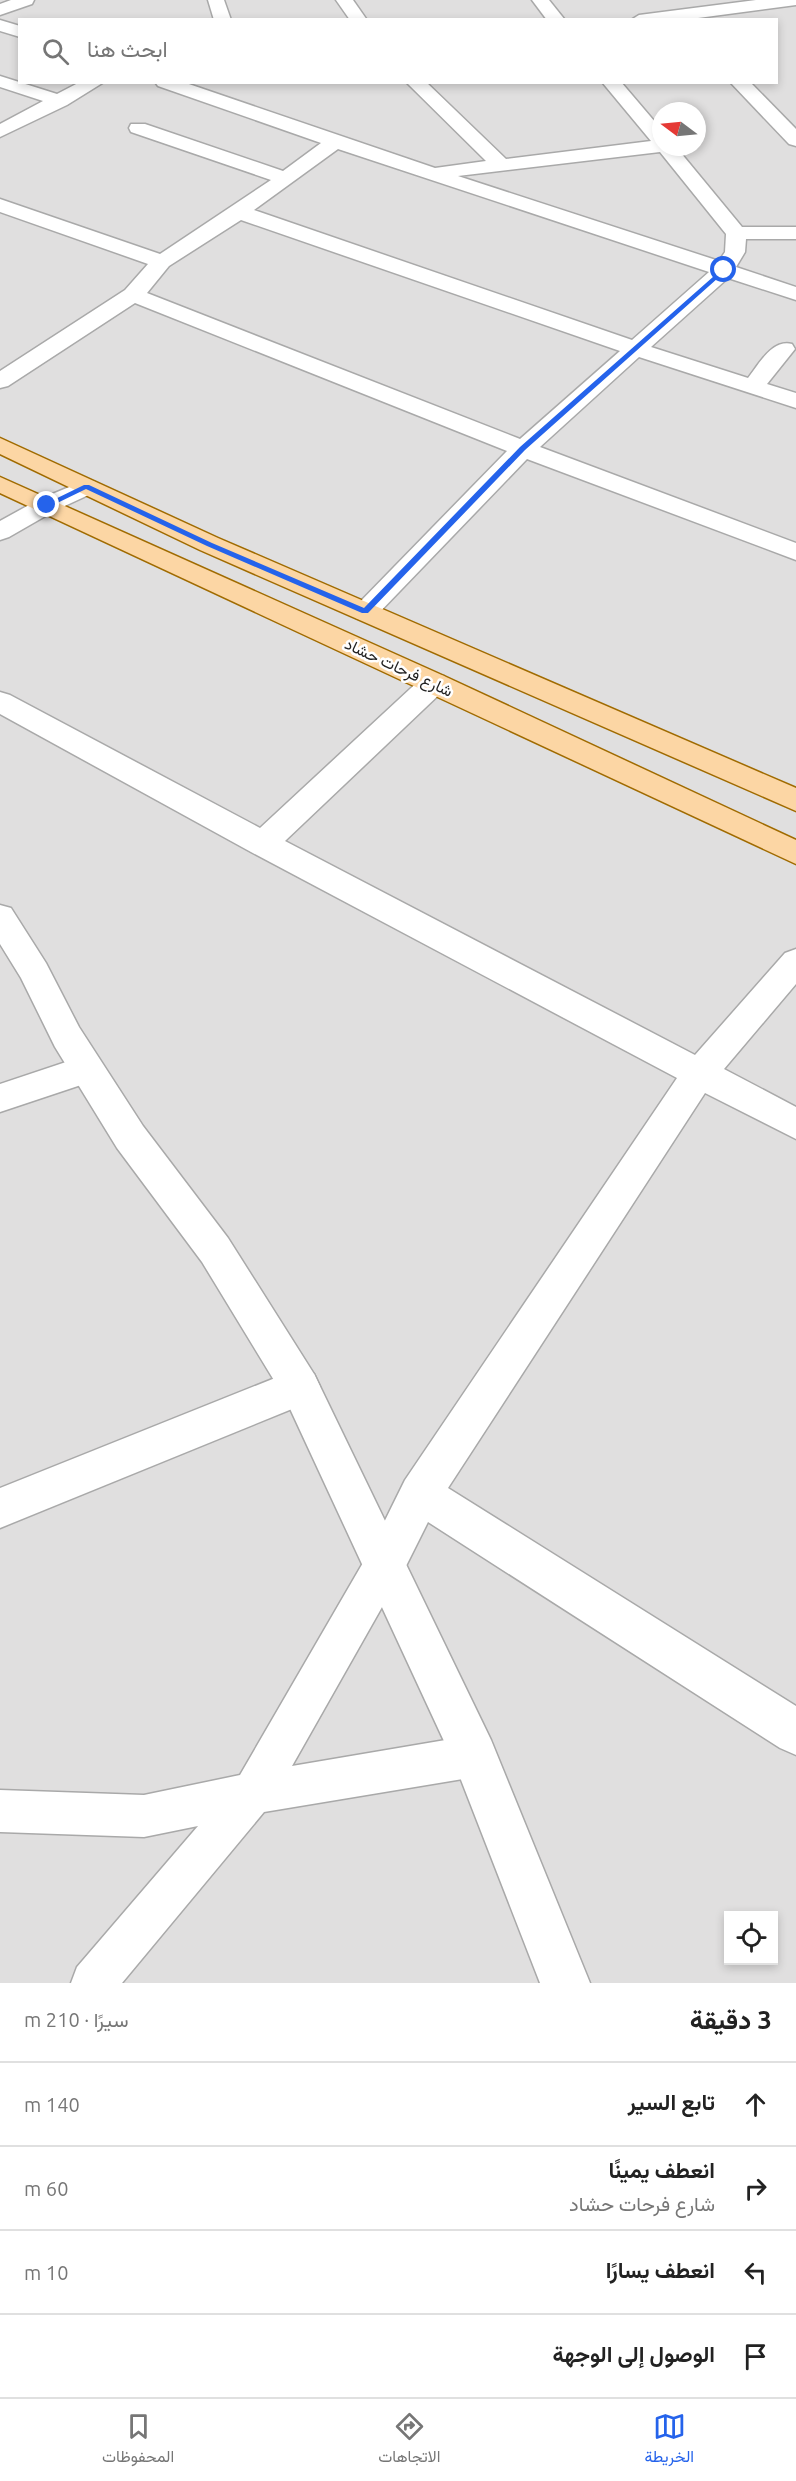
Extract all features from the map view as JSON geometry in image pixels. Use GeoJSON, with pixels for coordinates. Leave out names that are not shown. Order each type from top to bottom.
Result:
{"type":"FeatureCollection","features":[{"type":"Feature","properties":{"kind":"main road"},"geometry":{"type":"LineString","coordinates":[[2,448],[209,544],[796,800]]}},
{"type":"Feature","properties":{"kind":"main road","name":"شارع فرحات حشاد"},"geometry":{"type":"LineString","coordinates":[[0,483],[796,853]]}},
{"type":"Feature","properties":{"kind":"street"},"geometry":{"type":"LineString","coordinates":[[0,10],[26,0]]}},
{"type":"Feature","properties":{"kind":"street"},"geometry":{"type":"LineString","coordinates":[[216,0],[222,18]]}},
{"type":"Feature","properties":{"kind":"street"},"geometry":{"type":"LineString","coordinates":[[344,0],[358,18]]}},
{"type":"Feature","properties":{"kind":"street"},"geometry":{"type":"LineString","coordinates":[[540,0],[555,18]]}},
{"type":"Feature","properties":{"kind":"street"},"geometry":{"type":"LineString","coordinates":[[656,0],[674,17],[796,0]]}},
{"type":"Feature","properties":{"kind":"street"},"geometry":{"type":"LineString","coordinates":[[0,25],[18,31]]}},
{"type":"Feature","properties":{"kind":"street"},"geometry":{"type":"LineString","coordinates":[[0,81],[60,100]]}},
{"type":"Feature","properties":{"kind":"street"},"geometry":{"type":"LineString","coordinates":[[0,131],[91,84]]}},
{"type":"Feature","properties":{"kind":"street"},"geometry":{"type":"LineString","coordinates":[[170,84],[334,143],[435,173],[796,294]]}},
{"type":"Feature","properties":{"kind":"street"},"geometry":{"type":"LineString","coordinates":[[417,84],[501,165]]}},
{"type":"Feature","properties":{"kind":"street"},"geometry":{"type":"LineString","coordinates":[[613,84],[652,130]]}},
{"type":"Feature","properties":{"kind":"street"},"geometry":{"type":"LineString","coordinates":[[741,84],[796,140]]}},
{"type":"Feature","properties":{"kind":"street"},"geometry":{"type":"LineString","coordinates":[[138,128],[285,178]]}},
{"type":"Feature","properties":{"kind":"street"},"geometry":{"type":"LineString","coordinates":[[0,381],[133,295],[162,262],[238,212],[334,143]]}},
{"type":"Feature","properties":{"kind":"street"},"geometry":{"type":"LineString","coordinates":[[435,173],[652,147]]}},
{"type":"Feature","properties":{"kind":"street"},"geometry":{"type":"LineString","coordinates":[[365,612],[523,449],[724,270],[735,252],[736,233],[673,156]]}},
{"type":"Feature","properties":{"kind":"street"},"geometry":{"type":"LineString","coordinates":[[0,205],[162,262]]}},
{"type":"Feature","properties":{"kind":"street"},"geometry":{"type":"LineString","coordinates":[[238,212],[636,349],[796,401]]}},
{"type":"Feature","properties":{"kind":"street"},"geometry":{"type":"LineString","coordinates":[[736,233],[796,233]]}},
{"type":"Feature","properties":{"kind":"street"},"geometry":{"type":"LineString","coordinates":[[133,295],[523,449],[796,552]]}},
{"type":"Feature","properties":{"kind":"street"},"geometry":{"type":"LineString","coordinates":[[752,387],[784,349]]}},
{"type":"Feature","properties":{"kind":"street"},"geometry":{"type":"LineString","coordinates":[[0,532],[47,505],[86,487]]}},
{"type":"Feature","properties":{"kind":"street"},"geometry":{"type":"LineString","coordinates":[[262,843],[434,683]]}},
{"type":"Feature","properties":{"kind":"street"},"geometry":{"type":"LineString","coordinates":[[0,702],[262,843],[796,1124]]}},
{"type":"Feature","properties":{"kind":"street"},"geometry":{"type":"LineString","coordinates":[[0,916],[34,972],[87,1069],[130,1137],[215,1250],[300,1387],[475,1756],[565,1983]]}},
{"type":"Feature","properties":{"kind":"street"},"geometry":{"type":"LineString","coordinates":[[385,1563],[420,1494],[699,1074],[796,962]]}},
{"type":"Feature","properties":{"kind":"street"},"geometry":{"type":"LineString","coordinates":[[0,1098],[87,1069]]}},
{"type":"Feature","properties":{"kind":"street"},"geometry":{"type":"LineString","coordinates":[[0,1508],[300,1387]]}},
{"type":"Feature","properties":{"kind":"street"},"geometry":{"type":"LineString","coordinates":[[420,1494],[796,1732]]}},
{"type":"Feature","properties":{"kind":"lane"},"geometry":{"type":"LineString","coordinates":[[93,1983],[253,1793],[385,1563]]}},
{"type":"Feature","properties":{"kind":"lane"},"geometry":{"type":"LineString","coordinates":[[0,1811],[144,1816],[253,1793],[475,1756]]}},
{"type":"Feature","properties":{"kind":"shaded area"},"geometry":{"type":"Polygon","coordinates":[[[0,0],[796,0],[796,1983],[0,1983],[0,0]]]}},
{"type":"Feature","properties":{"kind":"route"},"geometry":{"type":"LineString","coordinates":[[47,505],[86,487],[365,612],[523,449],[724,270]]}}]}
